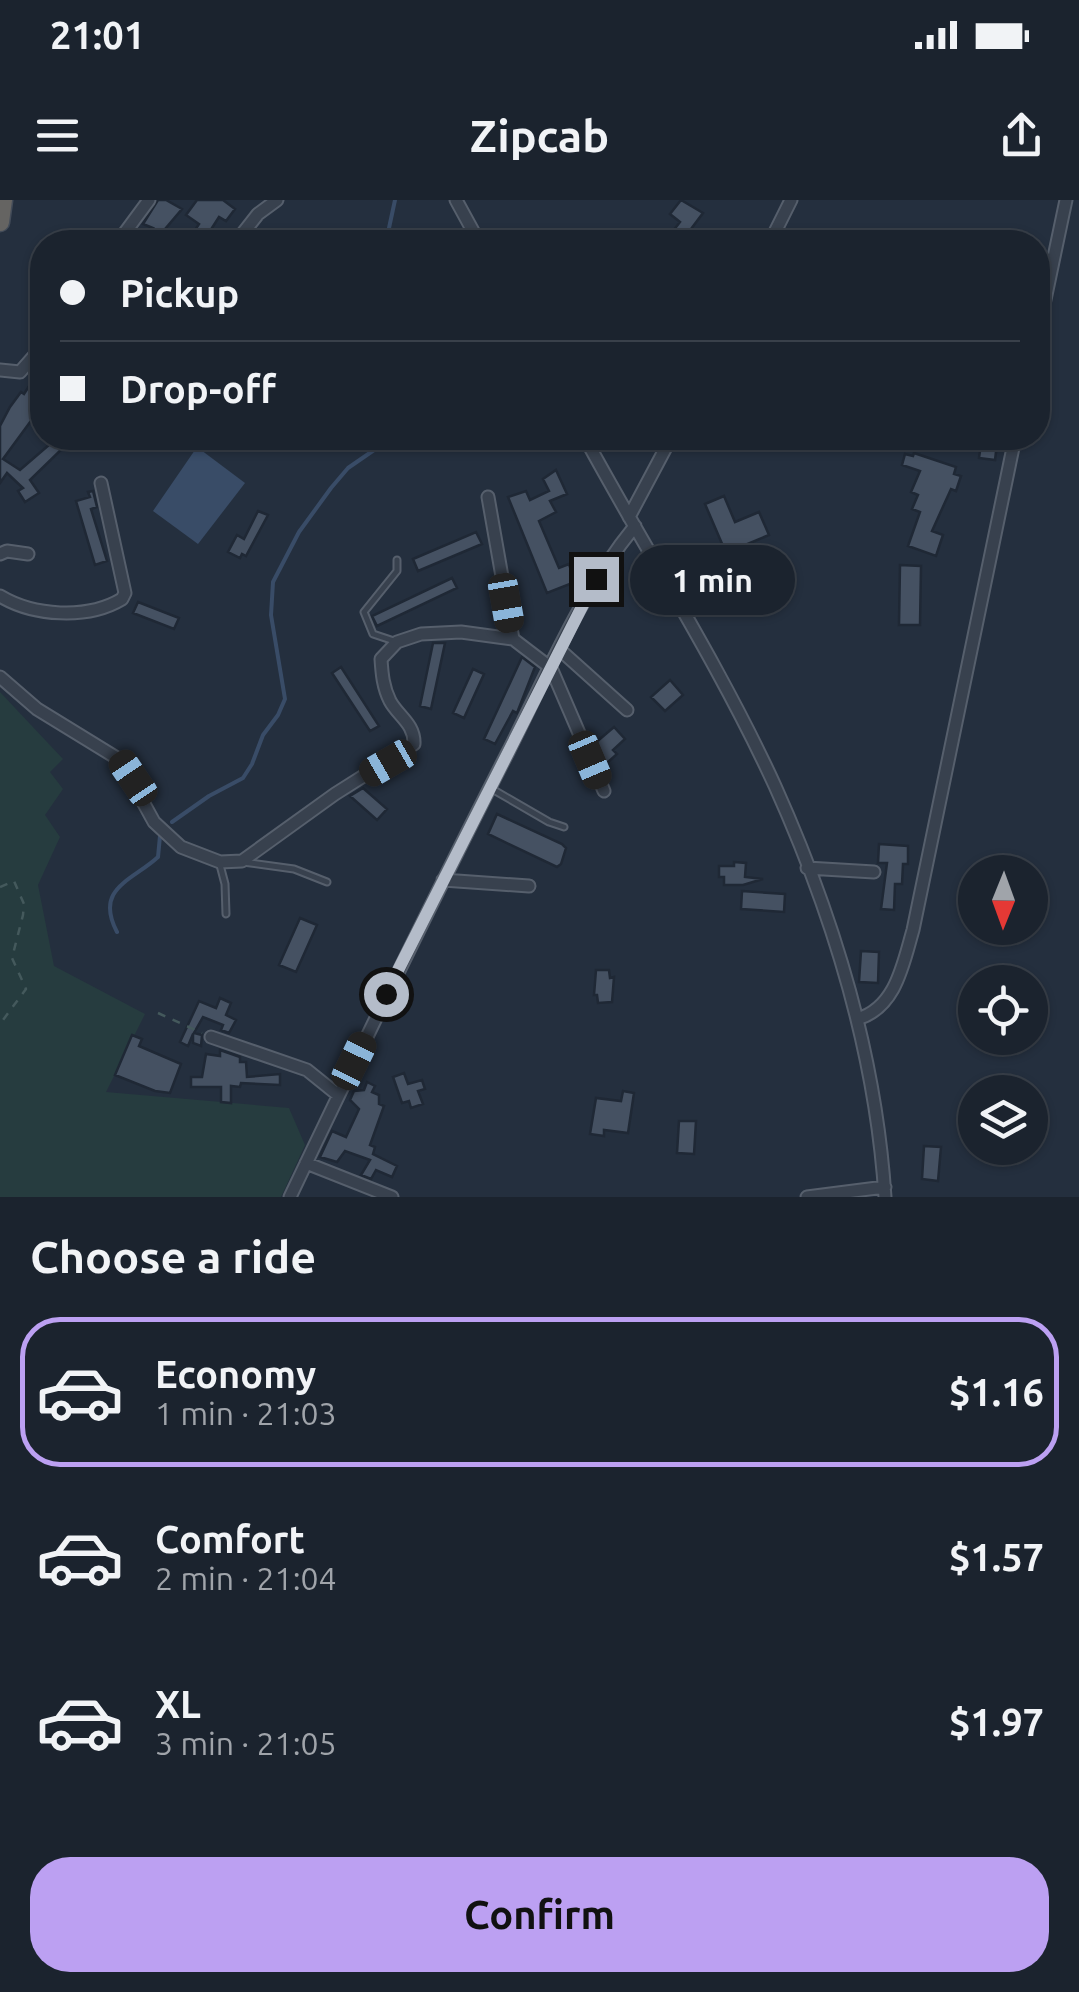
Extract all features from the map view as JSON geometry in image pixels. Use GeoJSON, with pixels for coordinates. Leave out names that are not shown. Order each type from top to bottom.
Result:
{"type":"FeatureCollection","features":[{"type":"Feature","properties":{"kind":"highway"},"geometry":{"type":"LineString","coordinates":[[0,222],[4,200]]}},
{"type":"Feature","properties":{"kind":"street"},"geometry":{"type":"LineString","coordinates":[[127,230],[149,200]]}},
{"type":"Feature","properties":{"kind":"street"},"geometry":{"type":"LineString","coordinates":[[245,230],[277,200]]}},
{"type":"Feature","properties":{"kind":"street"},"geometry":{"type":"LineString","coordinates":[[456,200],[473,230]]}},
{"type":"Feature","properties":{"kind":"street"},"geometry":{"type":"LineString","coordinates":[[776,230],[791,200]]}},
{"type":"Feature","properties":{"kind":"street"},"geometry":{"type":"LineString","coordinates":[[1050,276],[1066,200]]}},
{"type":"Feature","properties":{"kind":"street"},"geometry":{"type":"LineString","coordinates":[[1,375],[20,372],[30,360]]}},
{"type":"Feature","properties":{"kind":"street"},"geometry":{"type":"LineString","coordinates":[[593,450],[774,786],[807,868],[857,1018],[875,1108],[885,1192],[807,1197]]}},
{"type":"Feature","properties":{"kind":"street"},"geometry":{"type":"LineString","coordinates":[[290,1197],[443,880],[602,568],[632,522],[665,450]]}},
{"type":"Feature","properties":{"kind":"street"},"geometry":{"type":"LineString","coordinates":[[857,1018],[870,1015],[886,1000],[901,972],[913,930],[1013,450]]}},
{"type":"Feature","properties":{"kind":"street"},"geometry":{"type":"LineString","coordinates":[[0,596],[40,612],[86,611],[122,600],[124,593],[101,483]]}},
{"type":"Feature","properties":{"kind":"street"},"geometry":{"type":"LineString","coordinates":[[488,497],[513,639]]}},
{"type":"Feature","properties":{"kind":"street"},"geometry":{"type":"LineString","coordinates":[[0,554],[7,550],[28,554]]}},
{"type":"Feature","properties":{"kind":"street"},"geometry":{"type":"LineString","coordinates":[[0,677],[37,709],[120,760],[154,822],[180,848],[220,862],[242,862],[335,794],[414,744],[412,728],[390,702],[381,659],[397,642],[438,632],[513,639],[551,668],[604,791]]}},
{"type":"Feature","properties":{"kind":"street"},"geometry":{"type":"LineString","coordinates":[[559,650],[627,710]]}},
{"type":"Feature","properties":{"kind":"street"},"geometry":{"type":"LineString","coordinates":[[807,868],[874,872]]}},
{"type":"Feature","properties":{"kind":"street"},"geometry":{"type":"LineString","coordinates":[[443,880],[529,886]]}},
{"type":"Feature","properties":{"kind":"street"},"geometry":{"type":"LineString","coordinates":[[211,1037],[307,1070],[338,1095]]}},
{"type":"Feature","properties":{"kind":"street"},"geometry":{"type":"LineString","coordinates":[[306,1163],[392,1197]]}},
{"type":"Feature","properties":{"kind":"lane"},"geometry":{"type":"LineString","coordinates":[[397,560],[397,571],[364,612],[374,634],[397,642]]}},
{"type":"Feature","properties":{"kind":"lane"},"geometry":{"type":"LineString","coordinates":[[490,788],[564,827]]}},
{"type":"Feature","properties":{"kind":"lane"},"geometry":{"type":"LineString","coordinates":[[220,862],[226,914]]}},
{"type":"Feature","properties":{"kind":"lane"},"geometry":{"type":"LineString","coordinates":[[242,862],[294,869],[327,882]]}},
{"type":"Feature","properties":{"kind":"path"},"geometry":{"type":"LineString","coordinates":[[0,887],[14,880],[24,904],[23,924],[15,938],[12,958],[26,989],[0,1024]]}},
{"type":"Feature","properties":{"kind":"path"},"geometry":{"type":"LineString","coordinates":[[158,1014],[211,1037]]}},
{"type":"Feature","properties":{"kind":"green space"},"geometry":{"type":"Polygon","coordinates":[[[0,692],[63,759],[50,772],[63,789],[45,815],[60,837],[38,885],[54,966],[145,1014],[106,1092],[289,1108],[305,1145],[281,1197],[0,1197],[0,692]]]}},
{"type":"Feature","properties":{"kind":"water"},"geometry":{"type":"Polygon","coordinates":[[[195,450],[201,450],[245,483],[198,544],[153,511],[195,450]]]}},
{"type":"Feature","properties":{"kind":"building"},"geometry":{"type":"Polygon","coordinates":[[[158,200],[182,209],[164,230],[151,230],[143,224],[158,200]]]}},
{"type":"Feature","properties":{"kind":"building"},"geometry":{"type":"Polygon","coordinates":[[[197,200],[223,200],[235,209],[226,221],[219,217],[211,230],[195,230],[199,224],[186,215],[197,200]]]}},
{"type":"Feature","properties":{"kind":"building"},"geometry":{"type":"Polygon","coordinates":[[[681,200],[703,213],[692,230],[674,230],[680,222],[670,214],[681,200]]]}},
{"type":"Feature","properties":{"kind":"building"},"geometry":{"type":"Polygon","coordinates":[[[30,385],[30,422],[3,459],[20,470],[43,450],[61,450],[30,480],[39,493],[25,502],[18,491],[23,488],[7,473],[0,483],[0,426],[21,392],[24,394],[30,385]]]}},
{"type":"Feature","properties":{"kind":"building"},"geometry":{"type":"Polygon","coordinates":[[[973,450],[996,450],[995,460],[979,458],[980,451],[973,450]]]}},
{"type":"Feature","properties":{"kind":"building"},"geometry":{"type":"Polygon","coordinates":[[[914,453],[956,467],[954,474],[961,476],[932,531],[943,535],[936,556],[908,546],[920,512],[912,509],[918,495],[911,492],[920,471],[902,465],[905,454],[914,453]]]}},
{"type":"Feature","properties":{"kind":"building"},"geometry":{"type":"Polygon","coordinates":[[[556,470],[567,494],[550,501],[556,512],[539,521],[559,568],[569,564],[575,582],[547,593],[508,497],[526,491],[530,500],[549,491],[543,479],[556,470]]]}},
{"type":"Feature","properties":{"kind":"building"},"geometry":{"type":"Polygon","coordinates":[[[93,491],[97,507],[91,509],[107,561],[95,565],[76,501],[90,497],[88,492],[93,491]]]}},
{"type":"Feature","properties":{"kind":"building"},"geometry":{"type":"Polygon","coordinates":[[[724,496],[735,522],[759,512],[769,535],[726,553],[705,504],[724,496]]]}},
{"type":"Feature","properties":{"kind":"building"},"geometry":{"type":"Polygon","coordinates":[[[258,511],[268,515],[246,556],[242,554],[240,558],[228,552],[237,535],[244,539],[258,511]]]}},
{"type":"Feature","properties":{"kind":"building"},"geometry":{"type":"Polygon","coordinates":[[[476,532],[482,544],[418,571],[413,559],[476,532]]]}},
{"type":"Feature","properties":{"kind":"building"},"geometry":{"type":"Polygon","coordinates":[[[900,565],[921,566],[920,625],[899,625],[900,565]]]}},
{"type":"Feature","properties":{"kind":"building"},"geometry":{"type":"Polygon","coordinates":[[[452,578],[457,588],[377,626],[372,616],[452,578]]]}},
{"type":"Feature","properties":{"kind":"building"},"geometry":{"type":"Polygon","coordinates":[[[138,602],[179,618],[174,629],[133,613],[138,602]]]}},
{"type":"Feature","properties":{"kind":"building"},"geometry":{"type":"Polygon","coordinates":[[[433,643],[445,643],[431,709],[420,706],[433,643]]]}},
{"type":"Feature","properties":{"kind":"building"},"geometry":{"type":"Polygon","coordinates":[[[522,657],[535,667],[517,713],[513,711],[495,744],[484,739],[522,657]]]}},
{"type":"Feature","properties":{"kind":"building"},"geometry":{"type":"Polygon","coordinates":[[[341,667],[379,726],[370,731],[332,673],[341,667]]]}},
{"type":"Feature","properties":{"kind":"building"},"geometry":{"type":"Polygon","coordinates":[[[473,669],[484,674],[464,718],[453,713],[473,669]]]}},
{"type":"Feature","properties":{"kind":"building"},"geometry":{"type":"Polygon","coordinates":[[[670,680],[683,695],[665,711],[651,697],[670,680]]]}},
{"type":"Feature","properties":{"kind":"building"},"geometry":{"type":"Polygon","coordinates":[[[614,727],[625,739],[606,764],[594,744],[614,727]]]}},
{"type":"Feature","properties":{"kind":"building"},"geometry":{"type":"Polygon","coordinates":[[[363,788],[387,809],[377,820],[350,796],[363,788]]]}},
{"type":"Feature","properties":{"kind":"building"},"geometry":{"type":"Polygon","coordinates":[[[497,814],[562,844],[566,848],[561,864],[557,867],[488,834],[497,814]]]}},
{"type":"Feature","properties":{"kind":"building"},"geometry":{"type":"Polygon","coordinates":[[[879,844],[908,846],[902,884],[895,884],[894,910],[881,909],[887,863],[878,863],[879,844]]]}},
{"type":"Feature","properties":{"kind":"building"},"geometry":{"type":"Polygon","coordinates":[[[734,862],[746,863],[745,877],[763,879],[724,885],[719,866],[734,866],[734,862]]]}},
{"type":"Feature","properties":{"kind":"building"},"geometry":{"type":"Polygon","coordinates":[[[742,891],[785,894],[784,912],[741,909],[742,891]]]}},
{"type":"Feature","properties":{"kind":"building"},"geometry":{"type":"Polygon","coordinates":[[[300,918],[317,925],[296,972],[279,965],[300,918]]]}},
{"type":"Feature","properties":{"kind":"building"},"geometry":{"type":"Polygon","coordinates":[[[861,951],[879,952],[878,983],[859,982],[861,951]]]}},
{"type":"Feature","properties":{"kind":"building"},"geometry":{"type":"Polygon","coordinates":[[[596,970],[609,970],[610,978],[614,977],[612,1002],[598,1003],[594,995],[596,970]]]}},
{"type":"Feature","properties":{"kind":"building"},"geometry":{"type":"Polygon","coordinates":[[[220,998],[231,1003],[226,1015],[236,1020],[229,1033],[221,1030],[223,1025],[203,1017],[194,1033],[202,1035],[201,1046],[193,1043],[193,1034],[188,1046],[180,1042],[199,1001],[216,1008],[220,998]]]}},
{"type":"Feature","properties":{"kind":"building"},"geometry":{"type":"Polygon","coordinates":[[[132,1035],[142,1039],[139,1046],[181,1064],[170,1093],[115,1075],[132,1035]]]}},
{"type":"Feature","properties":{"kind":"building"},"geometry":{"type":"Polygon","coordinates":[[[220,1050],[246,1062],[247,1077],[280,1074],[280,1085],[231,1086],[231,1103],[221,1102],[221,1087],[191,1087],[191,1077],[202,1077],[206,1054],[220,1056],[220,1050]]]}},
{"type":"Feature","properties":{"kind":"building"},"geometry":{"type":"Polygon","coordinates":[[[404,1073],[408,1084],[422,1080],[425,1089],[418,1091],[423,1104],[411,1108],[409,1101],[402,1103],[393,1077],[404,1073]]]}},
{"type":"Feature","properties":{"kind":"building"},"geometry":{"type":"Polygon","coordinates":[[[367,1082],[375,1086],[372,1092],[379,1095],[379,1104],[384,1106],[370,1145],[375,1147],[373,1154],[397,1166],[392,1177],[376,1170],[371,1179],[361,1175],[370,1160],[345,1151],[337,1162],[320,1157],[332,1131],[346,1137],[359,1109],[350,1100],[354,1091],[364,1090],[367,1082]]]}},
{"type":"Feature","properties":{"kind":"building"},"geometry":{"type":"Polygon","coordinates":[[[623,1091],[634,1093],[628,1133],[604,1130],[604,1136],[590,1134],[596,1098],[621,1101],[623,1091]]]}},
{"type":"Feature","properties":{"kind":"building"},"geometry":{"type":"Polygon","coordinates":[[[679,1121],[696,1121],[694,1154],[677,1153],[679,1121]]]}},
{"type":"Feature","properties":{"kind":"building"},"geometry":{"type":"Polygon","coordinates":[[[924,1146],[941,1147],[938,1181],[922,1179],[924,1146]]]}},
{"type":"Feature","properties":{"kind":"waterway"},"geometry":{"type":"LineString","coordinates":[[389,230],[395,200]]}},
{"type":"Feature","properties":{"kind":"waterway"},"geometry":{"type":"LineString","coordinates":[[172,822],[243,778],[252,764],[263,735],[285,699],[271,615],[273,582],[299,532],[331,488],[348,468],[374,450]]}},
{"type":"Feature","properties":{"kind":"waterway"},"geometry":{"type":"LineString","coordinates":[[117,932],[111,917],[113,895],[158,857],[160,836]]}},
{"type":"Feature","properties":{"kind":"route"},"geometry":{"type":"LineString","coordinates":[[386,994],[596,579]]}}]}
